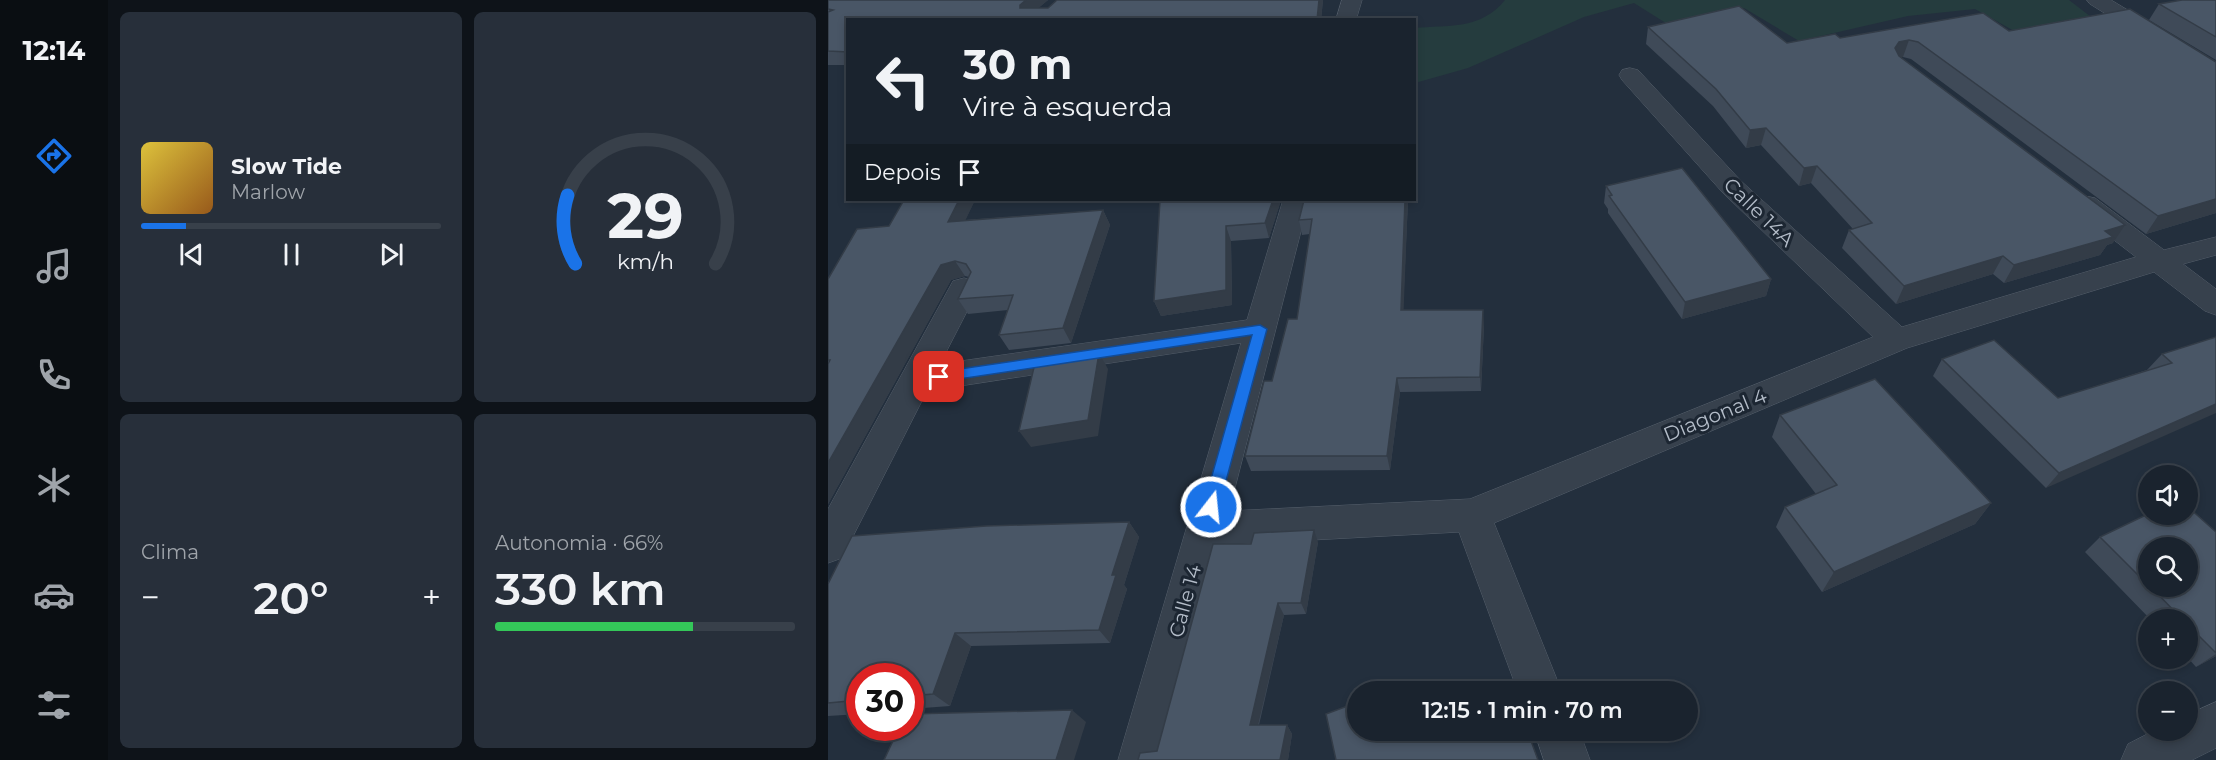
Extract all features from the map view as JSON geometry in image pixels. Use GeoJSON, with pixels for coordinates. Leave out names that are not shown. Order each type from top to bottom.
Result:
{"type":"FeatureCollection","features":[{"type":"Feature","properties":{"kind":"street"},"geometry":{"type":"LineString","coordinates":[[1347,18],[1352,0]]}},
{"type":"Feature","properties":{"kind":"street"},"geometry":{"type":"LineString","coordinates":[[2097,0],[2216,73]]}},
{"type":"Feature","properties":{"kind":"street","name":"Calle 14A"},"geometry":{"type":"LineString","coordinates":[[1630,75],[1732,187],[1896,340]]}},
{"type":"Feature","properties":{"kind":"street"},"geometry":{"type":"LineString","coordinates":[[2064,188],[2216,304]]}},
{"type":"Feature","properties":{"kind":"street","name":"Calle 14"},"geometry":{"type":"LineString","coordinates":[[1141,760],[1296,201]]}},
{"type":"Feature","properties":{"kind":"street","name":"Diagonal 4"},"geometry":{"type":"LineString","coordinates":[[1205,529],[1472,515],[1896,340],[2160,260],[2216,246]]}},
{"type":"Feature","properties":{"kind":"street"},"geometry":{"type":"LineString","coordinates":[[828,546],[964,288]]}},
{"type":"Feature","properties":{"kind":"street"},"geometry":{"type":"LineString","coordinates":[[917,380],[1260,329]]}},
{"type":"Feature","properties":{"kind":"street"},"geometry":{"type":"LineString","coordinates":[[1472,515],[1536,681]]}},
{"type":"Feature","properties":{"kind":"street"},"geometry":{"type":"LineString","coordinates":[[2144,760],[2216,724]]}},
{"type":"Feature","properties":{"kind":"street"},"geometry":{"type":"LineString","coordinates":[[1560,741],[1567,760]]}},
{"type":"Feature","properties":{"kind":"green space"},"geometry":{"type":"Polygon","coordinates":[[[1505,0],[2069,0],[2095,20],[2016,32],[1975,9],[1908,16],[1799,41],[1744,8],[1669,25],[1634,3],[1584,17],[1468,68],[1416,83],[1416,28],[1463,24],[1485,17],[1505,0]]]}},
{"type":"Feature","properties":{"kind":"building"},"geometry":{"type":"Polygon","coordinates":[[[828,0],[1026,0],[1020,8],[1048,8],[1057,0],[1319,0],[1317,18],[846,18],[846,52],[828,51],[828,12],[833,10],[828,9],[828,0]]]}},
{"type":"Feature","properties":{"kind":"building"},"geometry":{"type":"Polygon","coordinates":[[[2182,0],[2216,0],[2216,37],[2159,4],[2182,0]]]}},
{"type":"Feature","properties":{"kind":"building"},"geometry":{"type":"Polygon","coordinates":[[[1739,6],[1787,43],[1835,34],[1840,38],[1983,13],[2009,31],[2130,9],[2216,62],[2216,199],[2158,216],[1918,42],[1909,40],[1899,42],[1895,48],[1899,56],[2125,225],[2105,231],[2113,237],[2014,265],[2003,256],[1904,286],[1849,230],[1872,223],[1817,166],[1804,168],[1766,128],[1750,130],[1716,89],[1648,27],[1739,6]]]}},
{"type":"Feature","properties":{"kind":"building"},"geometry":{"type":"Polygon","coordinates":[[[1682,168],[1771,279],[1685,302],[1609,196],[1612,195],[1606,186],[1682,168]]]}},
{"type":"Feature","properties":{"kind":"building"},"geometry":{"type":"Polygon","coordinates":[[[903,201],[958,201],[948,222],[1103,210],[1063,328],[999,335],[1013,295],[958,299],[971,272],[966,264],[955,261],[941,265],[828,463],[828,364],[830,360],[828,360],[828,279],[857,229],[889,226],[903,201]]]}},
{"type":"Feature","properties":{"kind":"building"},"geometry":{"type":"Polygon","coordinates":[[[1160,201],[1273,201],[1265,223],[1226,226],[1226,290],[1154,301],[1160,201]]]}},
{"type":"Feature","properties":{"kind":"building"},"geometry":{"type":"Polygon","coordinates":[[[1304,201],[1405,201],[1401,310],[1483,310],[1480,377],[1397,378],[1387,456],[1245,456],[1264,381],[1272,381],[1288,319],[1297,319],[1312,219],[1299,220],[1304,201]]]}},
{"type":"Feature","properties":{"kind":"building"},"geometry":{"type":"Polygon","coordinates":[[[2216,337],[2216,404],[2059,473],[1942,359],[1994,340],[2058,398],[2172,363],[2162,354],[2216,337]]]}},
{"type":"Feature","properties":{"kind":"building"},"geometry":{"type":"Polygon","coordinates":[[[1099,353],[1088,420],[1019,431],[1035,363],[1099,353]]]}},
{"type":"Feature","properties":{"kind":"building"},"geometry":{"type":"Polygon","coordinates":[[[1875,379],[1991,503],[1834,572],[1785,507],[1837,485],[1780,415],[1875,379]]]}},
{"type":"Feature","properties":{"kind":"building"},"geometry":{"type":"Polygon","coordinates":[[[2198,516],[2216,532],[2216,653],[2198,635],[2198,609],[2172,609],[2161,597],[2198,597],[2198,537],[2138,537],[2138,575],[2100,537],[2138,519],[2138,525],[2198,525],[2198,516]]]}},
{"type":"Feature","properties":{"kind":"building"},"geometry":{"type":"Polygon","coordinates":[[[1129,522],[1112,575],[1116,575],[1099,630],[955,633],[933,694],[924,695],[924,663],[846,663],[846,701],[828,703],[828,584],[852,536],[986,526],[1129,522]]]}},
{"type":"Feature","properties":{"kind":"building"},"geometry":{"type":"Polygon","coordinates":[[[1314,530],[1301,603],[1278,603],[1250,725],[1287,725],[1280,760],[1138,760],[1140,753],[1157,751],[1213,544],[1251,544],[1254,533],[1314,530]]]}},
{"type":"Feature","properties":{"kind":"building"},"geometry":{"type":"Polygon","coordinates":[[[1347,706],[1347,741],[1531,741],[1538,760],[1336,760],[1326,714],[1347,706]]]}},
{"type":"Feature","properties":{"kind":"building"},"geometry":{"type":"Polygon","coordinates":[[[1072,710],[1056,760],[884,760],[893,741],[924,741],[924,714],[1072,710]]]}},
{"type":"Feature","properties":{"kind":"route"},"geometry":{"type":"LineString","coordinates":[[939,377],[1260,329],[1211,507]]}}]}
